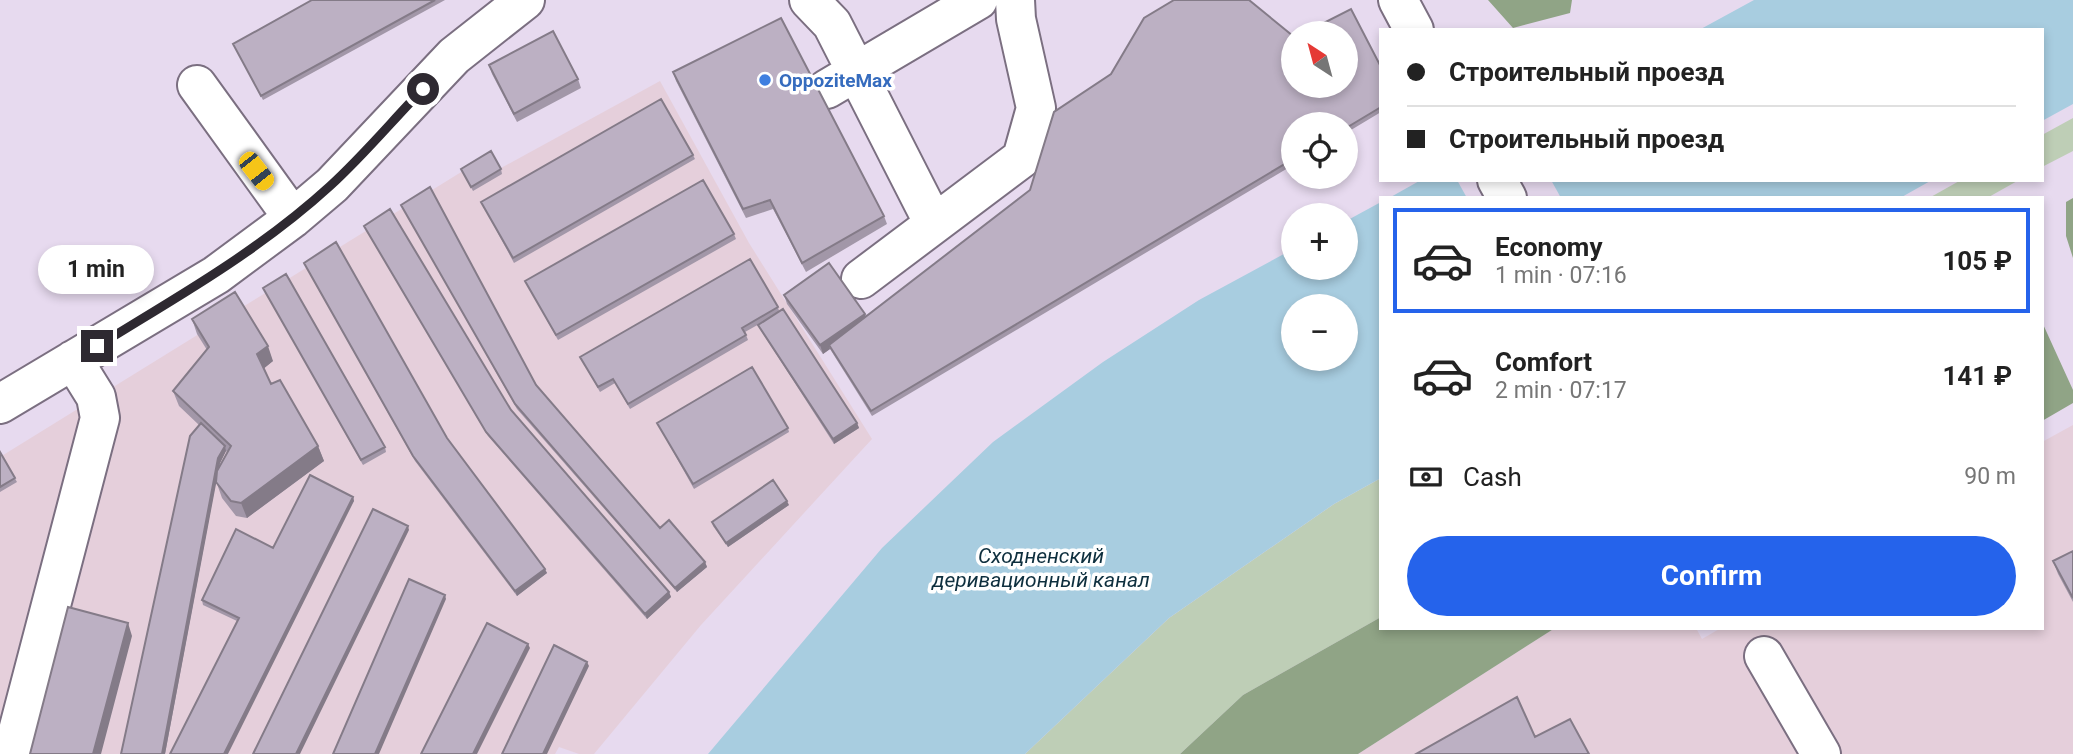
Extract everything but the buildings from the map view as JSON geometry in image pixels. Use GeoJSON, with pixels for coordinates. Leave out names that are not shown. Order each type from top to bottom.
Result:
{"type":"FeatureCollection","features":[{"type":"Feature","properties":{"kind":"street"},"geometry":{"type":"LineString","coordinates":[[0,404],[216,275],[293,218],[332,185],[454,56],[525,0]]}},
{"type":"Feature","properties":{"kind":"street"},"geometry":{"type":"LineString","coordinates":[[809,0],[832,24],[842,80],[934,224]]}},
{"type":"Feature","properties":{"kind":"street"},"geometry":{"type":"LineString","coordinates":[[842,80],[978,0]]}},
{"type":"Feature","properties":{"kind":"street"},"geometry":{"type":"LineString","coordinates":[[861,279],[1022,158],[1036,108],[1016,19],[1016,0]]}},
{"type":"Feature","properties":{"kind":"street"},"geometry":{"type":"LineString","coordinates":[[1398,0],[1413,28]]}},
{"type":"Feature","properties":{"kind":"street"},"geometry":{"type":"LineString","coordinates":[[197,85],[293,218]]}},
{"type":"Feature","properties":{"kind":"street"},"geometry":{"type":"LineString","coordinates":[[12,754],[100,418],[96,397],[73,360]]}},
{"type":"Feature","properties":{"kind":"street"},"geometry":{"type":"LineString","coordinates":[[1764,656],[1822,754]]}},
{"type":"Feature","properties":{"kind":"shaded area"},"geometry":{"type":"Polygon","coordinates":[[[660,81],[749,243],[872,439],[701,625],[594,754],[579,754],[559,747],[555,754],[0,754],[0,457],[492,153],[501,168],[660,81]]]}},
{"type":"Feature","properties":{"kind":"shaded area"},"geometry":{"type":"Polygon","coordinates":[[[2073,425],[2073,754],[1358,754],[1552,630],[1697,630],[1702,639],[1718,630],[2044,630],[2044,441],[2073,425]]]}},
{"type":"Feature","properties":{"kind":"green space"},"geometry":{"type":"Polygon","coordinates":[[[1488,0],[1572,0],[1570,13],[1513,28],[1488,0]]]}},
{"type":"Feature","properties":{"kind":"green space"},"geometry":{"type":"Polygon","coordinates":[[[2073,118],[2073,151],[2044,166],[2044,134],[2073,118]]]}},
{"type":"Feature","properties":{"kind":"green space"},"geometry":{"type":"Polygon","coordinates":[[[1957,182],[2015,182],[1991,196],[1933,196],[1957,182]]]}},
{"type":"Feature","properties":{"kind":"green space"},"geometry":{"type":"Polygon","coordinates":[[[2073,198],[2073,258],[2066,236],[2066,202],[2073,198]]]}},
{"type":"Feature","properties":{"kind":"green space"},"geometry":{"type":"Polygon","coordinates":[[[2044,326],[2073,390],[2073,403],[2044,420],[2044,326]]]}},
{"type":"Feature","properties":{"kind":"green space"},"geometry":{"type":"Polygon","coordinates":[[[1379,479],[1379,618],[1243,695],[1180,754],[1025,754],[1169,618],[1334,504],[1379,479]]]}},
{"type":"Feature","properties":{"kind":"green space"},"geometry":{"type":"Polygon","coordinates":[[[1379,618],[1379,630],[1552,630],[1358,754],[1180,754],[1243,695],[1379,618]]]}},
{"type":"Feature","properties":{"kind":"water"},"geometry":{"type":"Polygon","coordinates":[[[1754,0],[2073,0],[2073,104],[2044,120],[2044,28],[1703,28],[1754,0]]]}},
{"type":"Feature","properties":{"kind":"water"},"geometry":{"type":"Polygon","coordinates":[[[1417,182],[1928,182],[1904,196],[1393,196],[1417,182]]]}},
{"type":"Feature","properties":{"kind":"water","name":"Сходненский деривационный канал"},"geometry":{"type":"Polygon","coordinates":[[[1379,203],[1379,479],[1334,504],[1169,618],[1025,754],[708,754],[882,548],[993,442],[1103,362],[1199,300],[1281,256],[1281,280],[1358,280],[1358,214],[1379,203]]]}},
{"type":"Feature","properties":{"kind":"pier"},"geometry":{"type":"Polygon","coordinates":[[[1458,182],[1552,182],[1560,196],[1466,196],[1458,182]]]}},
{"type":"Feature","properties":{"kind":"place","name":"OppoziteMax"},"geometry":{"type":"Point","coordinates":[765,80]}},
{"type":"Feature","properties":{"kind":"route"},"geometry":{"type":"LineString","coordinates":[[97,346],[216,275],[293,218],[332,185],[423,89]]}}]}
